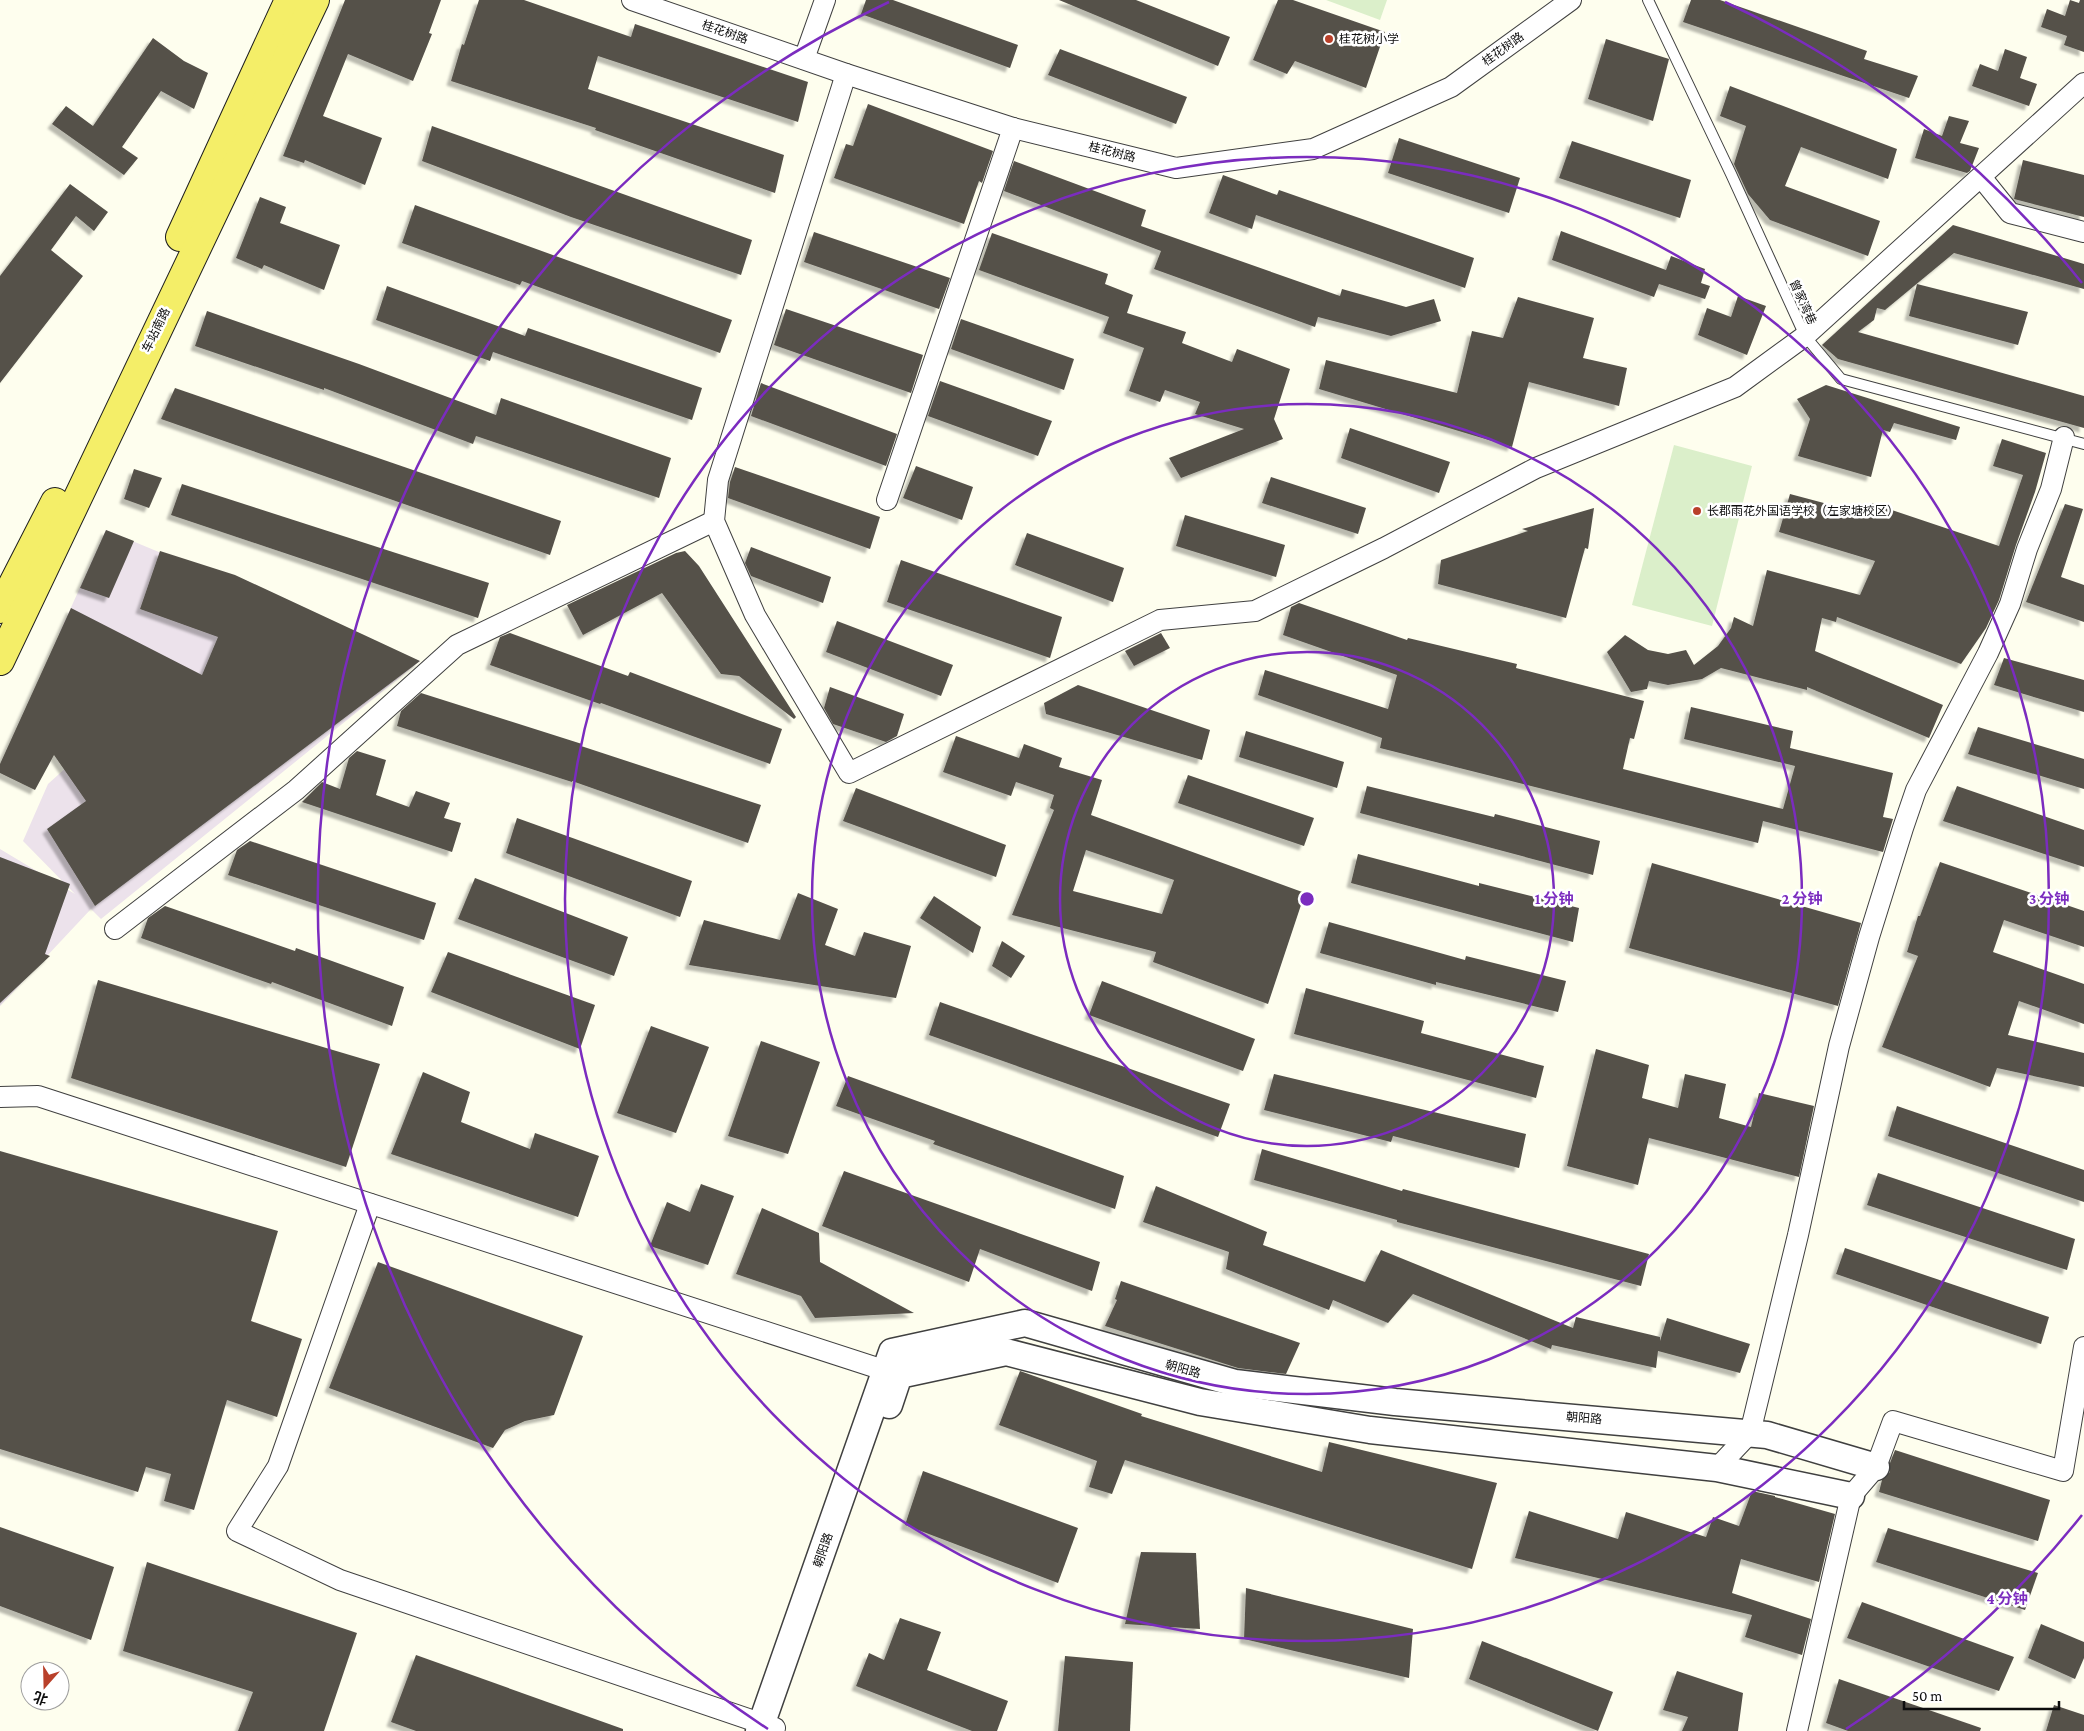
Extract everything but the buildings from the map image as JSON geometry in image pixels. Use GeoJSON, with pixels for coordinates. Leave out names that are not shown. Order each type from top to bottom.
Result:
{"type":"FeatureCollection","features":[{"type":"Feature","properties":{"kind":"main road","name":"车站南路"},"geometry":{"type":"LineString","coordinates":[[0,609],[94,426],[289,0]]}},
{"type":"Feature","properties":{"kind":"main road","name":"车站南路"},"geometry":{"type":"LineString","coordinates":[[0,661],[314,0]]}},
{"type":"Feature","properties":{"kind":"street","name":"桂花树路"},"geometry":{"type":"LineString","coordinates":[[632,0],[846,74],[1014,128],[1176,168],[1313,149],[1451,87],[1571,0]]}},
{"type":"Feature","properties":{"kind":"street"},"geometry":{"type":"LineString","coordinates":[[804,59],[825,0]]}},
{"type":"Feature","properties":{"kind":"street"},"geometry":{"type":"LineString","coordinates":[[846,74],[718,480],[714,521],[756,616],[849,773],[1160,620],[1255,611],[1384,548],[1536,468],[1735,387],[1805,336],[1949,204],[1982,177],[2084,82]]}},
{"type":"Feature","properties":{"kind":"street"},"geometry":{"type":"LineString","coordinates":[[887,500],[1014,128]]}},
{"type":"Feature","properties":{"kind":"street"},"geometry":{"type":"LineString","coordinates":[[1982,177],[2010,213],[2084,232]]}},
{"type":"Feature","properties":{"kind":"street"},"geometry":{"type":"LineString","coordinates":[[1717,1468],[1750,1433],[1798,1235],[1839,1046],[1869,937],[1903,828],[1916,790],[1988,653],[2010,604],[2027,549],[2051,489],[2064,437]]}},
{"type":"Feature","properties":{"kind":"street"},"geometry":{"type":"LineString","coordinates":[[115,929],[296,790],[457,645],[714,521]]}},
{"type":"Feature","properties":{"kind":"street"},"geometry":{"type":"LineString","coordinates":[[0,1097],[38,1096],[892,1373],[1006,1352],[1200,1402],[1370,1430],[1717,1468],[1851,1496]]}},
{"type":"Feature","properties":{"kind":"street"},"geometry":{"type":"LineString","coordinates":[[370,1204],[278,1466],[236,1531],[340,1580],[768,1728]]}},
{"type":"Feature","properties":{"kind":"street","name":"朝阳路"},"geometry":{"type":"LineString","coordinates":[[768,1728],[892,1373],[892,1352],[1025,1323],[1235,1384],[1395,1402],[1767,1435],[1876,1467]]}},
{"type":"Feature","properties":{"kind":"street"},"geometry":{"type":"LineString","coordinates":[[1797,1731],[1851,1496],[1876,1467],[1893,1421],[2063,1471],[2084,1347]]}},
{"type":"Feature","properties":{"kind":"lane","name":"曾家湾巷"},"geometry":{"type":"LineString","coordinates":[[1648,0],[1719,148],[1805,336],[1841,379],[2064,437],[2084,444]]}},
{"type":"Feature","properties":{"kind":"shaded area"},"geometry":{"type":"Polygon","coordinates":[[[106,530],[420,661],[101,919],[91,909],[0,1006],[0,849],[75,894],[23,841],[48,784],[154,688],[59,634],[106,530]]]}},
{"type":"Feature","properties":{"kind":"green space"},"geometry":{"type":"Polygon","coordinates":[[[1326,0],[1387,0],[1380,20],[1326,0]]]}},
{"type":"Feature","properties":{"kind":"green space"},"geometry":{"type":"Polygon","coordinates":[[[1674,445],[1752,466],[1712,626],[1632,605],[1674,445]]]}},
{"type":"Feature","properties":{"kind":"place","name":"桂花树小学"},"geometry":{"type":"Point","coordinates":[1329,39]}},
{"type":"Feature","properties":{"kind":"place","name":"长郡雨花外国语学校（左家塘校区）"},"geometry":{"type":"Point","coordinates":[1697,511]}}]}
